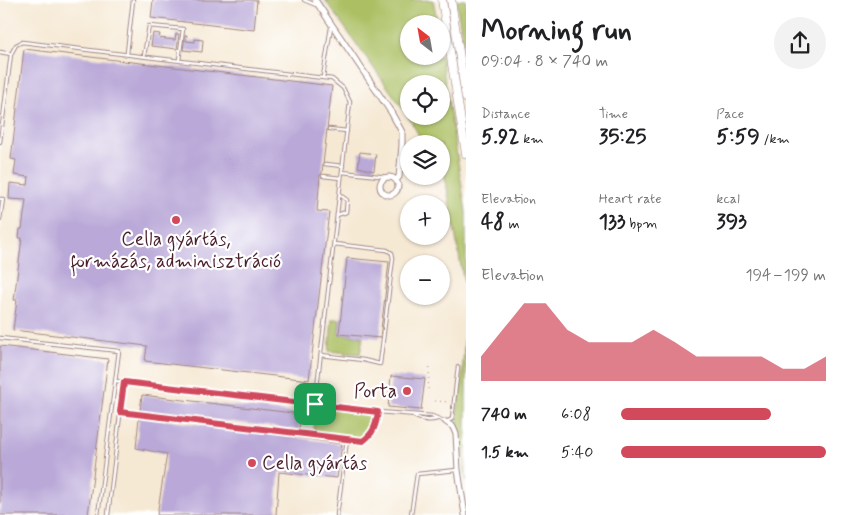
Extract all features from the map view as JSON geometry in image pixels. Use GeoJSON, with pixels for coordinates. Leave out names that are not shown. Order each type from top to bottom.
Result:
{"type":"FeatureCollection","features":[{"type":"Feature","properties":{"kind":"highway"},"geometry":{"type":"LineString","coordinates":[[442,0],[466,154]]}},
{"type":"Feature","properties":{"kind":"highway"},"geometry":{"type":"LineString","coordinates":[[451,0],[466,98]]}},
{"type":"Feature","properties":{"kind":"street"},"geometry":{"type":"LineString","coordinates":[[315,0],[391,112],[402,132],[399,177],[396,180]]}},
{"type":"Feature","properties":{"kind":"street"},"geometry":{"type":"LineString","coordinates":[[388,177],[393,177],[398,185],[397,190],[392,194],[382,191],[380,185],[382,180],[388,177]]}},
{"type":"Feature","properties":{"kind":"street"},"geometry":{"type":"LineString","coordinates":[[446,422],[453,427],[456,434],[458,470],[465,515]]}},
{"type":"Feature","properties":{"kind":"lane"},"geometry":{"type":"LineString","coordinates":[[127,54],[133,0]]}},
{"type":"Feature","properties":{"kind":"lane"},"geometry":{"type":"LineString","coordinates":[[304,0],[321,9]]}},
{"type":"Feature","properties":{"kind":"lane"},"geometry":{"type":"LineString","coordinates":[[323,77],[332,24]]}},
{"type":"Feature","properties":{"kind":"lane"},"geometry":{"type":"LineString","coordinates":[[144,56],[149,26],[182,29],[179,60]]}},
{"type":"Feature","properties":{"kind":"lane"},"geometry":{"type":"LineString","coordinates":[[0,142],[11,54],[16,45],[22,42],[323,77],[332,79],[343,88],[350,102],[315,404]]}},
{"type":"Feature","properties":{"kind":"lane"},"geometry":{"type":"LineString","coordinates":[[0,52],[11,54]]}},
{"type":"Feature","properties":{"kind":"lane"},"geometry":{"type":"LineString","coordinates":[[329,129],[347,131]]}},
{"type":"Feature","properties":{"kind":"lane"},"geometry":{"type":"LineString","coordinates":[[325,164],[343,166]]}},
{"type":"Feature","properties":{"kind":"lane"},"geometry":{"type":"LineString","coordinates":[[342,172],[388,177]]}},
{"type":"Feature","properties":{"kind":"lane"},"geometry":{"type":"LineString","coordinates":[[323,176],[342,178]]}},
{"type":"Feature","properties":{"kind":"lane"},"geometry":{"type":"LineString","coordinates":[[337,215],[346,212],[347,200],[340,195]]}},
{"type":"Feature","properties":{"kind":"lane"},"geometry":{"type":"LineString","coordinates":[[0,199],[2,199],[0,219]]}},
{"type":"Feature","properties":{"kind":"lane"},"geometry":{"type":"LineString","coordinates":[[321,355],[380,364],[392,268],[392,252],[334,244]]}},
{"type":"Feature","properties":{"kind":"lane"},"geometry":{"type":"LineString","coordinates":[[0,338],[119,352],[98,515]]}},
{"type":"Feature","properties":{"kind":"lane"},"geometry":{"type":"LineString","coordinates":[[116,381],[413,416],[418,419],[437,419],[446,422],[452,419],[458,367]]}},
{"type":"Feature","properties":{"kind":"lane"},"geometry":{"type":"LineString","coordinates":[[108,515],[124,382]]}},
{"type":"Feature","properties":{"kind":"lane"},"geometry":{"type":"LineString","coordinates":[[120,412],[363,441],[376,426],[378,412]]}},
{"type":"Feature","properties":{"kind":"lane"},"geometry":{"type":"LineString","coordinates":[[337,515],[346,440]]}},
{"type":"Feature","properties":{"kind":"lane"},"geometry":{"type":"LineString","coordinates":[[411,515],[417,474],[458,470]]}},
{"type":"Feature","properties":{"kind":"path"},"geometry":{"type":"LineString","coordinates":[[428,389],[430,364]]}},
{"type":"Feature","properties":{"kind":"path"},"geometry":{"type":"LineString","coordinates":[[435,401],[455,403]]}},
{"type":"Feature","properties":{"kind":"green space"},"geometry":{"type":"Polygon","coordinates":[[[325,0],[433,0],[436,15],[400,15],[400,65],[442,65],[444,75],[400,75],[400,105],[325,0]]]}},
{"type":"Feature","properties":{"kind":"green space"},"geometry":{"type":"Polygon","coordinates":[[[456,0],[466,0],[466,62],[456,0]]]}},
{"type":"Feature","properties":{"kind":"green space"},"geometry":{"type":"Polygon","coordinates":[[[450,112],[466,212],[466,294],[450,205],[450,195],[448,195],[447,185],[450,185],[450,135],[419,135],[413,125],[450,125],[450,112]]]}},
{"type":"Feature","properties":{"kind":"green space"},"geometry":{"type":"Polygon","coordinates":[[[466,317],[466,481],[457,415],[466,317]]]}},
{"type":"Feature","properties":{"kind":"green space"},"geometry":{"type":"Polygon","coordinates":[[[332,319],[340,319],[339,334],[363,337],[360,354],[329,351],[332,319]]]}},
{"type":"Feature","properties":{"kind":"green space"},"geometry":{"type":"Polygon","coordinates":[[[317,406],[377,413],[373,428],[363,440],[313,434],[317,406]]]}},
{"type":"Feature","properties":{"kind":"building"},"geometry":{"type":"Polygon","coordinates":[[[153,0],[257,0],[254,30],[151,18],[153,0]]]}},
{"type":"Feature","properties":{"kind":"building"},"geometry":{"type":"Polygon","coordinates":[[[153,33],[160,34],[159,38],[175,40],[176,34],[179,34],[177,49],[151,46],[153,33]]]}},
{"type":"Feature","properties":{"kind":"building"},"geometry":{"type":"Polygon","coordinates":[[[185,35],[187,35],[186,41],[195,42],[195,39],[203,40],[202,52],[183,50],[185,35]]]}},
{"type":"Feature","properties":{"kind":"building","name":"Cella gyártás, formázás, adminisztráció"},"geometry":{"type":"Polygon","coordinates":[[[24,49],[332,86],[317,211],[329,212],[309,380],[145,361],[147,346],[13,330],[17,300],[14,300],[22,238],[19,238],[26,200],[9,199],[10,183],[28,185],[29,177],[14,175],[16,160],[11,159],[24,49]]]}},
{"type":"Feature","properties":{"kind":"building"},"geometry":{"type":"Polygon","coordinates":[[[360,152],[376,154],[374,171],[358,167],[360,152]]]}},
{"type":"Feature","properties":{"kind":"building"},"geometry":{"type":"Polygon","coordinates":[[[347,258],[389,262],[380,338],[339,334],[347,258]]]}},
{"type":"Feature","properties":{"kind":"building"},"geometry":{"type":"Polygon","coordinates":[[[0,346],[108,359],[88,515],[0,515],[0,346]]]}},
{"type":"Feature","properties":{"kind":"building","name":"Porta"},"geometry":{"type":"Polygon","coordinates":[[[391,376],[425,379],[421,410],[388,407],[391,376]]]}},
{"type":"Feature","properties":{"kind":"building"},"geometry":{"type":"Polygon","coordinates":[[[142,395],[301,414],[299,430],[140,411],[142,395]]]}},
{"type":"Feature","properties":{"kind":"building","name":"Cella gyártás"},"geometry":{"type":"Polygon","coordinates":[[[139,417],[271,433],[342,444],[337,478],[279,472],[276,515],[157,515],[167,454],[136,448],[139,417]]]}},
{"type":"Feature","properties":{"kind":"waterway"},"geometry":{"type":"LineString","coordinates":[[321,1],[332,18]]}},
{"type":"Feature","properties":{"kind":"place","name":"Cella gyártás, formázás, adminisztráció"},"geometry":{"type":"Point","coordinates":[176,220]}},
{"type":"Feature","properties":{"kind":"place","name":"Porta"},"geometry":{"type":"Point","coordinates":[407,391]}},
{"type":"Feature","properties":{"kind":"place","name":"Cella gyártás"},"geometry":{"type":"Point","coordinates":[252,463]}},
{"type":"Feature","properties":{"kind":"route"},"geometry":{"type":"LineString","coordinates":[[124,382],[315,404],[378,412],[376,426],[363,441],[120,412],[124,382]]}}]}
